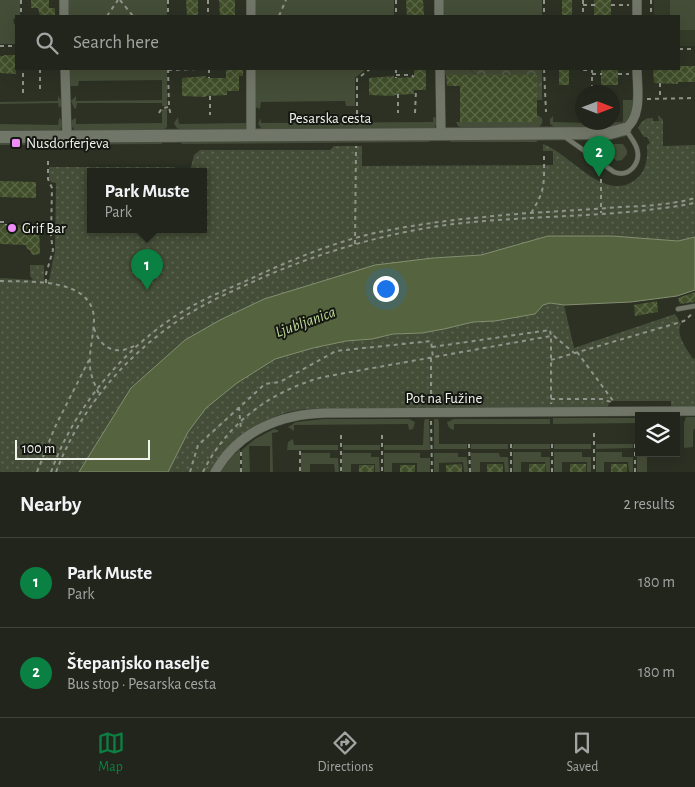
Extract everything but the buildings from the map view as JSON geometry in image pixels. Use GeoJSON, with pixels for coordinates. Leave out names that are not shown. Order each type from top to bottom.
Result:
{"type":"FeatureCollection","features":[{"type":"Feature","properties":{"kind":"street"},"geometry":{"type":"LineString","coordinates":[[64,0],[64,15]]}},
{"type":"Feature","properties":{"kind":"street"},"geometry":{"type":"LineString","coordinates":[[251,0],[251,15]]}},
{"type":"Feature","properties":{"kind":"street"},"geometry":{"type":"LineString","coordinates":[[439,0],[439,15]]}},
{"type":"Feature","properties":{"kind":"street"},"geometry":{"type":"LineString","coordinates":[[634,2],[637,15]]}},
{"type":"Feature","properties":{"kind":"street"},"geometry":{"type":"LineString","coordinates":[[65,70],[67,135]]}},
{"type":"Feature","properties":{"kind":"street"},"geometry":{"type":"LineString","coordinates":[[251,70],[251,134]]}},
{"type":"Feature","properties":{"kind":"street"},"geometry":{"type":"LineString","coordinates":[[440,70],[440,134]]}},
{"type":"Feature","properties":{"kind":"street"},"geometry":{"type":"LineString","coordinates":[[625,129],[636,116],[640,99],[634,71]]}},
{"type":"Feature","properties":{"kind":"street","name":"Pesarska cesta"},"geometry":{"type":"LineString","coordinates":[[0,137],[67,135],[560,133],[614,132],[625,129]]}},
{"type":"Feature","properties":{"kind":"street","name":"Pot na Fužine"},"geometry":{"type":"LineString","coordinates":[[215,472],[241,441],[271,423],[290,416],[307,414],[695,411]]}},
{"type":"Feature","properties":{"kind":"lane"},"geometry":{"type":"LineString","coordinates":[[560,133],[614,172],[622,174],[634,167],[637,157],[636,147],[625,129]]}},
{"type":"Feature","properties":{"kind":"lane"},"geometry":{"type":"LineString","coordinates":[[678,309],[695,306]]}},
{"type":"Feature","properties":{"kind":"path"},"geometry":{"type":"LineString","coordinates":[[21,0],[21,15]]}},
{"type":"Feature","properties":{"kind":"path"},"geometry":{"type":"LineString","coordinates":[[108,15],[119,0],[132,15]]}},
{"type":"Feature","properties":{"kind":"path"},"geometry":{"type":"LineString","coordinates":[[168,0],[168,15]]}},
{"type":"Feature","properties":{"kind":"path"},"geometry":{"type":"LineString","coordinates":[[208,0],[208,15]]}},
{"type":"Feature","properties":{"kind":"path"},"geometry":{"type":"LineString","coordinates":[[279,15],[286,0]]}},
{"type":"Feature","properties":{"kind":"path"},"geometry":{"type":"LineString","coordinates":[[396,0],[396,15]]}},
{"type":"Feature","properties":{"kind":"path"},"geometry":{"type":"LineString","coordinates":[[544,0],[544,15]]}},
{"type":"Feature","properties":{"kind":"path"},"geometry":{"type":"LineString","coordinates":[[583,0],[583,15]]}},
{"type":"Feature","properties":{"kind":"path"},"geometry":{"type":"LineString","coordinates":[[651,0],[651,15]]}},
{"type":"Feature","properties":{"kind":"path"},"geometry":{"type":"LineString","coordinates":[[611,5],[634,2]]}},
{"type":"Feature","properties":{"kind":"path"},"geometry":{"type":"LineString","coordinates":[[583,5],[596,5]]}},
{"type":"Feature","properties":{"kind":"path"},"geometry":{"type":"LineString","coordinates":[[0,46],[15,46]]}},
{"type":"Feature","properties":{"kind":"path"},"geometry":{"type":"LineString","coordinates":[[680,50],[695,49]]}},
{"type":"Feature","properties":{"kind":"path"},"geometry":{"type":"LineString","coordinates":[[40,70],[40,92]]}},
{"type":"Feature","properties":{"kind":"path"},"geometry":{"type":"LineString","coordinates":[[168,70],[171,116]]}},
{"type":"Feature","properties":{"kind":"path"},"geometry":{"type":"LineString","coordinates":[[209,70],[209,78]]}},
{"type":"Feature","properties":{"kind":"path"},"geometry":{"type":"LineString","coordinates":[[357,114],[357,79],[369,70]]}},
{"type":"Feature","properties":{"kind":"path"},"geometry":{"type":"LineString","coordinates":[[396,70],[396,76],[411,75],[414,77]]}},
{"type":"Feature","properties":{"kind":"path"},"geometry":{"type":"LineString","coordinates":[[544,70],[546,112]]}},
{"type":"Feature","properties":{"kind":"path"},"geometry":{"type":"LineString","coordinates":[[592,70],[592,85]]}},
{"type":"Feature","properties":{"kind":"path"},"geometry":{"type":"LineString","coordinates":[[618,74],[634,71]]}},
{"type":"Feature","properties":{"kind":"path"},"geometry":{"type":"LineString","coordinates":[[23,73],[23,93]]}},
{"type":"Feature","properties":{"kind":"path"},"geometry":{"type":"LineString","coordinates":[[592,74],[602,74]]}},
{"type":"Feature","properties":{"kind":"path"},"geometry":{"type":"LineString","coordinates":[[660,83],[660,99]]}},
{"type":"Feature","properties":{"kind":"path"},"geometry":{"type":"LineString","coordinates":[[414,113],[416,90]]}},
{"type":"Feature","properties":{"kind":"path"},"geometry":{"type":"LineString","coordinates":[[398,94],[398,113]]}},
{"type":"Feature","properties":{"kind":"path"},"geometry":{"type":"LineString","coordinates":[[210,96],[210,115]]}},
{"type":"Feature","properties":{"kind":"path"},"geometry":{"type":"LineString","coordinates":[[640,99],[695,98]]}},
{"type":"Feature","properties":{"kind":"path"},"geometry":{"type":"LineString","coordinates":[[159,113],[162,108],[169,107]]}},
{"type":"Feature","properties":{"kind":"path"},"geometry":{"type":"LineString","coordinates":[[354,244],[356,144]]}},
{"type":"Feature","properties":{"kind":"path"},"geometry":{"type":"LineString","coordinates":[[527,218],[543,192],[544,156]]}},
{"type":"Feature","properties":{"kind":"path"},"geometry":{"type":"LineString","coordinates":[[46,283],[46,274],[53,250],[51,236],[52,188],[48,179],[48,157]]}},
{"type":"Feature","properties":{"kind":"path"},"geometry":{"type":"LineString","coordinates":[[601,179],[601,213]]}},
{"type":"Feature","properties":{"kind":"path"},"geometry":{"type":"LineString","coordinates":[[51,472],[68,434],[97,389],[110,373],[138,346],[180,313],[269,270],[313,252],[378,232],[427,223],[531,213],[660,204],[695,198]]}},
{"type":"Feature","properties":{"kind":"path"},"geometry":{"type":"LineString","coordinates":[[56,472],[66,447],[83,417],[99,394],[130,360],[162,333],[191,313],[276,272],[354,244],[399,233],[440,226],[663,209],[695,203]]}},
{"type":"Feature","properties":{"kind":"path"},"geometry":{"type":"LineString","coordinates":[[0,222],[6,222],[6,225]]}},
{"type":"Feature","properties":{"kind":"path"},"geometry":{"type":"LineString","coordinates":[[0,281],[60,285],[80,293],[92,306],[94,325],[98,338],[103,344],[108,348],[124,350],[137,344],[138,346]]}},
{"type":"Feature","properties":{"kind":"path"},"geometry":{"type":"LineString","coordinates":[[551,360],[684,321],[695,311]]}},
{"type":"Feature","properties":{"kind":"path"},"geometry":{"type":"LineString","coordinates":[[94,325],[90,358],[91,371],[99,394]]}},
{"type":"Feature","properties":{"kind":"path"},"geometry":{"type":"LineString","coordinates":[[432,347],[550,330],[551,407]]}},
{"type":"Feature","properties":{"kind":"path"},"geometry":{"type":"LineString","coordinates":[[203,472],[212,455],[229,433],[249,413],[272,398],[309,381],[554,336],[575,353],[614,402],[602,398],[551,399]]}},
{"type":"Feature","properties":{"kind":"path"},"geometry":{"type":"LineString","coordinates":[[190,472],[198,445],[264,384],[280,382],[336,351],[431,341],[431,408]]}},
{"type":"Feature","properties":{"kind":"path"},"geometry":{"type":"LineString","coordinates":[[37,472],[55,427],[90,358]]}},
{"type":"Feature","properties":{"kind":"path"},"geometry":{"type":"LineString","coordinates":[[239,407],[240,421]]}},
{"type":"Feature","properties":{"kind":"path","name":"Pot na Fužine"},"geometry":{"type":"LineString","coordinates":[[431,416],[432,472]]}},
{"type":"Feature","properties":{"kind":"path"},"geometry":{"type":"LineString","coordinates":[[594,434],[594,472]]}},
{"type":"Feature","properties":{"kind":"path"},"geometry":{"type":"LineString","coordinates":[[341,435],[341,472]]}},
{"type":"Feature","properties":{"kind":"path"},"geometry":{"type":"LineString","coordinates":[[382,435],[382,472]]}},
{"type":"Feature","properties":{"kind":"path"},"geometry":{"type":"LineString","coordinates":[[241,441],[241,472]]}},
{"type":"Feature","properties":{"kind":"path"},"geometry":{"type":"LineString","coordinates":[[469,444],[470,472]]}},
{"type":"Feature","properties":{"kind":"path"},"geometry":{"type":"LineString","coordinates":[[511,444],[511,472]]}},
{"type":"Feature","properties":{"kind":"path"},"geometry":{"type":"LineString","coordinates":[[552,444],[552,472]]}},
{"type":"Feature","properties":{"kind":"path"},"geometry":{"type":"LineString","coordinates":[[300,452],[300,472]]}},
{"type":"Feature","properties":{"kind":"path"},"geometry":{"type":"LineString","coordinates":[[635,457],[635,472]]}},
{"type":"Feature","properties":{"kind":"shaded area"},"geometry":{"type":"Polygon","coordinates":[[[654,0],[695,0],[695,46],[680,46],[680,15],[654,15],[654,0]]]}},
{"type":"Feature","properties":{"kind":"green space"},"geometry":{"type":"Polygon","coordinates":[[[0,0],[20,0],[20,15],[15,15],[13,19],[15,24],[15,44],[0,44],[0,0]]]}},
{"type":"Feature","properties":{"kind":"green space"},"geometry":{"type":"Polygon","coordinates":[[[66,0],[167,0],[167,15],[66,15],[66,0]]]}},
{"type":"Feature","properties":{"kind":"green space"},"geometry":{"type":"Polygon","coordinates":[[[255,0],[394,0],[394,15],[253,15],[255,0]]]}},
{"type":"Feature","properties":{"kind":"green space"},"geometry":{"type":"Polygon","coordinates":[[[441,0],[542,0],[542,15],[441,15],[441,0]]]}},
{"type":"Feature","properties":{"kind":"green space"},"geometry":{"type":"Polygon","coordinates":[[[670,0],[695,0],[695,30],[680,30],[680,15],[670,15],[670,0]]]}},
{"type":"Feature","properties":{"kind":"green space"},"geometry":{"type":"Polygon","coordinates":[[[67,70],[167,70],[167,106],[162,106],[162,103],[77,103],[76,109],[71,101],[76,96],[76,101],[162,100],[162,80],[79,81],[78,86],[69,86],[67,70]]]}},
{"type":"Feature","properties":{"kind":"green space"},"geometry":{"type":"Polygon","coordinates":[[[253,70],[365,70],[355,78],[355,106],[346,106],[345,101],[261,102],[260,109],[255,107],[253,70]]]}},
{"type":"Feature","properties":{"kind":"green space"},"geometry":{"type":"Polygon","coordinates":[[[442,70],[470,70],[478,75],[444,75],[442,70]]]}},
{"type":"Feature","properties":{"kind":"green space"},"geometry":{"type":"Polygon","coordinates":[[[470,70],[542,70],[542,100],[537,100],[537,75],[478,75],[470,70]]]}},
{"type":"Feature","properties":{"kind":"green space"},"geometry":{"type":"Polygon","coordinates":[[[58,96],[62,101],[62,105],[59,108],[58,103],[0,104],[0,102],[58,101],[58,96]]]}},
{"type":"Feature","properties":{"kind":"green space"},"geometry":{"type":"Polygon","coordinates":[[[623,100],[633,100],[629,118],[620,126],[620,122],[623,122],[623,100]]]}},
{"type":"Feature","properties":{"kind":"green space"},"geometry":{"type":"Polygon","coordinates":[[[162,109],[167,109],[167,127],[163,130],[75,130],[71,126],[72,120],[76,118],[76,124],[162,123],[162,109]]]}},
{"type":"Feature","properties":{"kind":"green space"},"geometry":{"type":"Polygon","coordinates":[[[537,115],[542,118],[542,121],[541,125],[537,128],[463,129],[456,122],[537,122],[537,115]]]}},
{"type":"Feature","properties":{"kind":"green space"},"geometry":{"type":"Polygon","coordinates":[[[658,115],[663,120],[663,146],[695,145],[695,237],[678,241],[612,236],[548,236],[481,255],[433,258],[185,340],[131,388],[79,472],[0,472],[0,278],[33,280],[30,276],[30,265],[44,265],[44,280],[49,280],[55,251],[56,183],[51,182],[49,178],[49,167],[175,167],[87,168],[87,233],[207,233],[207,168],[191,168],[194,155],[200,150],[330,150],[334,146],[362,146],[362,166],[553,165],[553,151],[543,151],[543,144],[554,149],[600,181],[611,185],[623,185],[639,177],[646,164],[647,145],[650,143],[638,128],[645,119],[653,118],[653,121],[659,121],[658,115]]]}},
{"type":"Feature","properties":{"kind":"green space"},"geometry":{"type":"Polygon","coordinates":[[[553,116],[553,122],[575,123],[575,128],[556,128],[550,124],[550,119],[553,116]]]}},
{"type":"Feature","properties":{"kind":"green space"},"geometry":{"type":"Polygon","coordinates":[[[178,117],[179,124],[246,123],[247,118],[249,119],[246,129],[180,130],[174,123],[178,117]]]}},
{"type":"Feature","properties":{"kind":"green space"},"geometry":{"type":"Polygon","coordinates":[[[433,117],[436,118],[438,123],[433,129],[262,129],[258,124],[261,118],[261,123],[433,122],[433,117]]]}},
{"type":"Feature","properties":{"kind":"green space"},"geometry":{"type":"Polygon","coordinates":[[[59,118],[63,123],[61,129],[56,131],[0,131],[0,124],[58,125],[59,118]]]}},
{"type":"Feature","properties":{"kind":"green space"},"geometry":{"type":"Polygon","coordinates":[[[429,138],[429,142],[182,144],[180,140],[429,138]]]}},
{"type":"Feature","properties":{"kind":"green space"},"geometry":{"type":"Polygon","coordinates":[[[450,138],[536,138],[537,142],[450,142],[450,138]]]}},
{"type":"Feature","properties":{"kind":"green space"},"geometry":{"type":"Polygon","coordinates":[[[162,140],[162,144],[0,145],[0,141],[162,140]]]}},
{"type":"Feature","properties":{"kind":"green space"},"geometry":{"type":"Polygon","coordinates":[[[613,144],[623,144],[627,150],[627,154],[622,160],[617,161],[607,153],[613,144]]]}},
{"type":"Feature","properties":{"kind":"green space"},"geometry":{"type":"Polygon","coordinates":[[[550,303],[564,305],[574,348],[675,314],[681,324],[682,342],[693,359],[695,358],[695,407],[671,407],[671,401],[613,401],[609,402],[608,407],[302,410],[282,414],[270,419],[246,434],[226,452],[210,472],[168,472],[188,432],[206,408],[237,383],[275,359],[346,341],[372,339],[393,334],[422,333],[473,322],[495,321],[535,314],[543,305],[550,303]]]}},
{"type":"Feature","properties":{"kind":"green space"},"geometry":{"type":"Polygon","coordinates":[[[686,417],[695,417],[695,429],[693,430],[693,447],[684,448],[684,423],[686,417]]]}},
{"type":"Feature","properties":{"kind":"green space"},"geometry":{"type":"Polygon","coordinates":[[[553,418],[635,418],[635,423],[553,424],[553,418]]]}},
{"type":"Feature","properties":{"kind":"green space"},"geometry":{"type":"Polygon","coordinates":[[[323,419],[409,419],[415,422],[413,429],[409,430],[408,424],[294,425],[294,431],[288,427],[296,422],[323,419]]]}},
{"type":"Feature","properties":{"kind":"green space"},"geometry":{"type":"Polygon","coordinates":[[[425,419],[429,419],[430,450],[384,450],[384,445],[423,445],[425,419]]]}},
{"type":"Feature","properties":{"kind":"green space"},"geometry":{"type":"Polygon","coordinates":[[[434,419],[438,419],[439,422],[439,444],[467,444],[467,449],[434,449],[434,419]]]}},
{"type":"Feature","properties":{"kind":"green space"},"geometry":{"type":"Polygon","coordinates":[[[453,419],[550,419],[550,424],[454,424],[454,430],[448,426],[447,422],[453,419]]]}},
{"type":"Feature","properties":{"kind":"green space"},"geometry":{"type":"Polygon","coordinates":[[[274,429],[278,430],[278,432],[272,433],[273,472],[270,472],[270,446],[249,446],[250,472],[242,472],[242,450],[255,439],[274,429]]]}},
{"type":"Feature","properties":{"kind":"green space"},"geometry":{"type":"Polygon","coordinates":[[[293,439],[294,445],[338,445],[338,450],[287,450],[288,442],[293,439]]]}},
{"type":"Feature","properties":{"kind":"green space"},"geometry":{"type":"Polygon","coordinates":[[[471,444],[508,444],[508,449],[471,449],[471,444]]]}},
{"type":"Feature","properties":{"kind":"green space"},"geometry":{"type":"Polygon","coordinates":[[[513,444],[550,444],[550,449],[512,449],[513,444]]]}},
{"type":"Feature","properties":{"kind":"green space"},"geometry":{"type":"Polygon","coordinates":[[[554,444],[591,444],[591,449],[554,449],[554,444]]]}},
{"type":"Feature","properties":{"kind":"green space"},"geometry":{"type":"Polygon","coordinates":[[[596,444],[633,444],[633,448],[596,449],[596,444]]]}},
{"type":"Feature","properties":{"kind":"green space"},"geometry":{"type":"Polygon","coordinates":[[[343,445],[380,445],[380,450],[343,450],[343,445]]]}},
{"type":"Feature","properties":{"kind":"green space"},"geometry":{"type":"Polygon","coordinates":[[[240,449],[240,472],[220,472],[227,461],[240,449]]]}},
{"type":"Feature","properties":{"kind":"green space"},"geometry":{"type":"Polygon","coordinates":[[[513,452],[541,452],[541,457],[550,457],[550,472],[546,472],[545,462],[521,462],[521,472],[513,472],[513,452]]]}},
{"type":"Feature","properties":{"kind":"green space"},"geometry":{"type":"Polygon","coordinates":[[[554,452],[582,452],[582,457],[591,457],[591,472],[587,472],[587,462],[562,462],[562,472],[554,472],[554,452]]]}},
{"type":"Feature","properties":{"kind":"green space"},"geometry":{"type":"Polygon","coordinates":[[[596,452],[622,452],[622,457],[633,457],[633,472],[629,472],[628,462],[604,462],[604,472],[596,472],[596,452]]]}},
{"type":"Feature","properties":{"kind":"green space"},"geometry":{"type":"Polygon","coordinates":[[[301,453],[330,453],[330,458],[338,458],[339,472],[335,472],[334,464],[310,464],[310,472],[301,472],[301,453]]]}},
{"type":"Feature","properties":{"kind":"green space"},"geometry":{"type":"Polygon","coordinates":[[[342,453],[371,453],[371,457],[379,457],[380,472],[375,472],[375,464],[351,464],[351,472],[342,472],[342,453]]]}},
{"type":"Feature","properties":{"kind":"green space"},"geometry":{"type":"Polygon","coordinates":[[[384,453],[420,453],[420,458],[430,458],[430,472],[417,472],[417,463],[392,463],[392,472],[384,472],[384,453]]]}},
{"type":"Feature","properties":{"kind":"green space"},"geometry":{"type":"Polygon","coordinates":[[[434,453],[458,453],[458,457],[467,457],[468,472],[464,472],[463,462],[439,463],[439,472],[434,472],[434,453]]]}},
{"type":"Feature","properties":{"kind":"green space"},"geometry":{"type":"Polygon","coordinates":[[[471,453],[499,453],[500,457],[508,457],[509,472],[505,472],[504,462],[480,462],[480,472],[471,472],[471,453]]]}},
{"type":"Feature","properties":{"kind":"green space"},"geometry":{"type":"Polygon","coordinates":[[[637,457],[647,457],[647,472],[637,472],[637,457]]]}},
{"type":"Feature","properties":{"kind":"water","name":"Ljubljanica"},"geometry":{"type":"Polygon","coordinates":[[[548,236],[612,236],[678,241],[695,237],[695,290],[677,296],[631,302],[564,305],[550,303],[543,305],[535,314],[495,321],[473,322],[422,333],[393,334],[372,339],[346,341],[275,359],[237,383],[206,408],[188,432],[168,472],[79,472],[131,388],[185,340],[220,320],[264,299],[375,265],[433,258],[481,255],[548,236]]]}},
{"type":"Feature","properties":{"kind":"place","name":"Nusdorferjeva"},"geometry":{"type":"Point","coordinates":[16,143]}},
{"type":"Feature","properties":{"kind":"place","name":"Štepanjsko naselje"},"geometry":{"type":"Point","coordinates":[599,177]}},
{"type":"Feature","properties":{"kind":"place","name":"Grif Bar"},"geometry":{"type":"Point","coordinates":[12,228]}},
{"type":"Feature","properties":{"kind":"place","name":"Park Muste"},"geometry":{"type":"Point","coordinates":[147,290]}}]}
